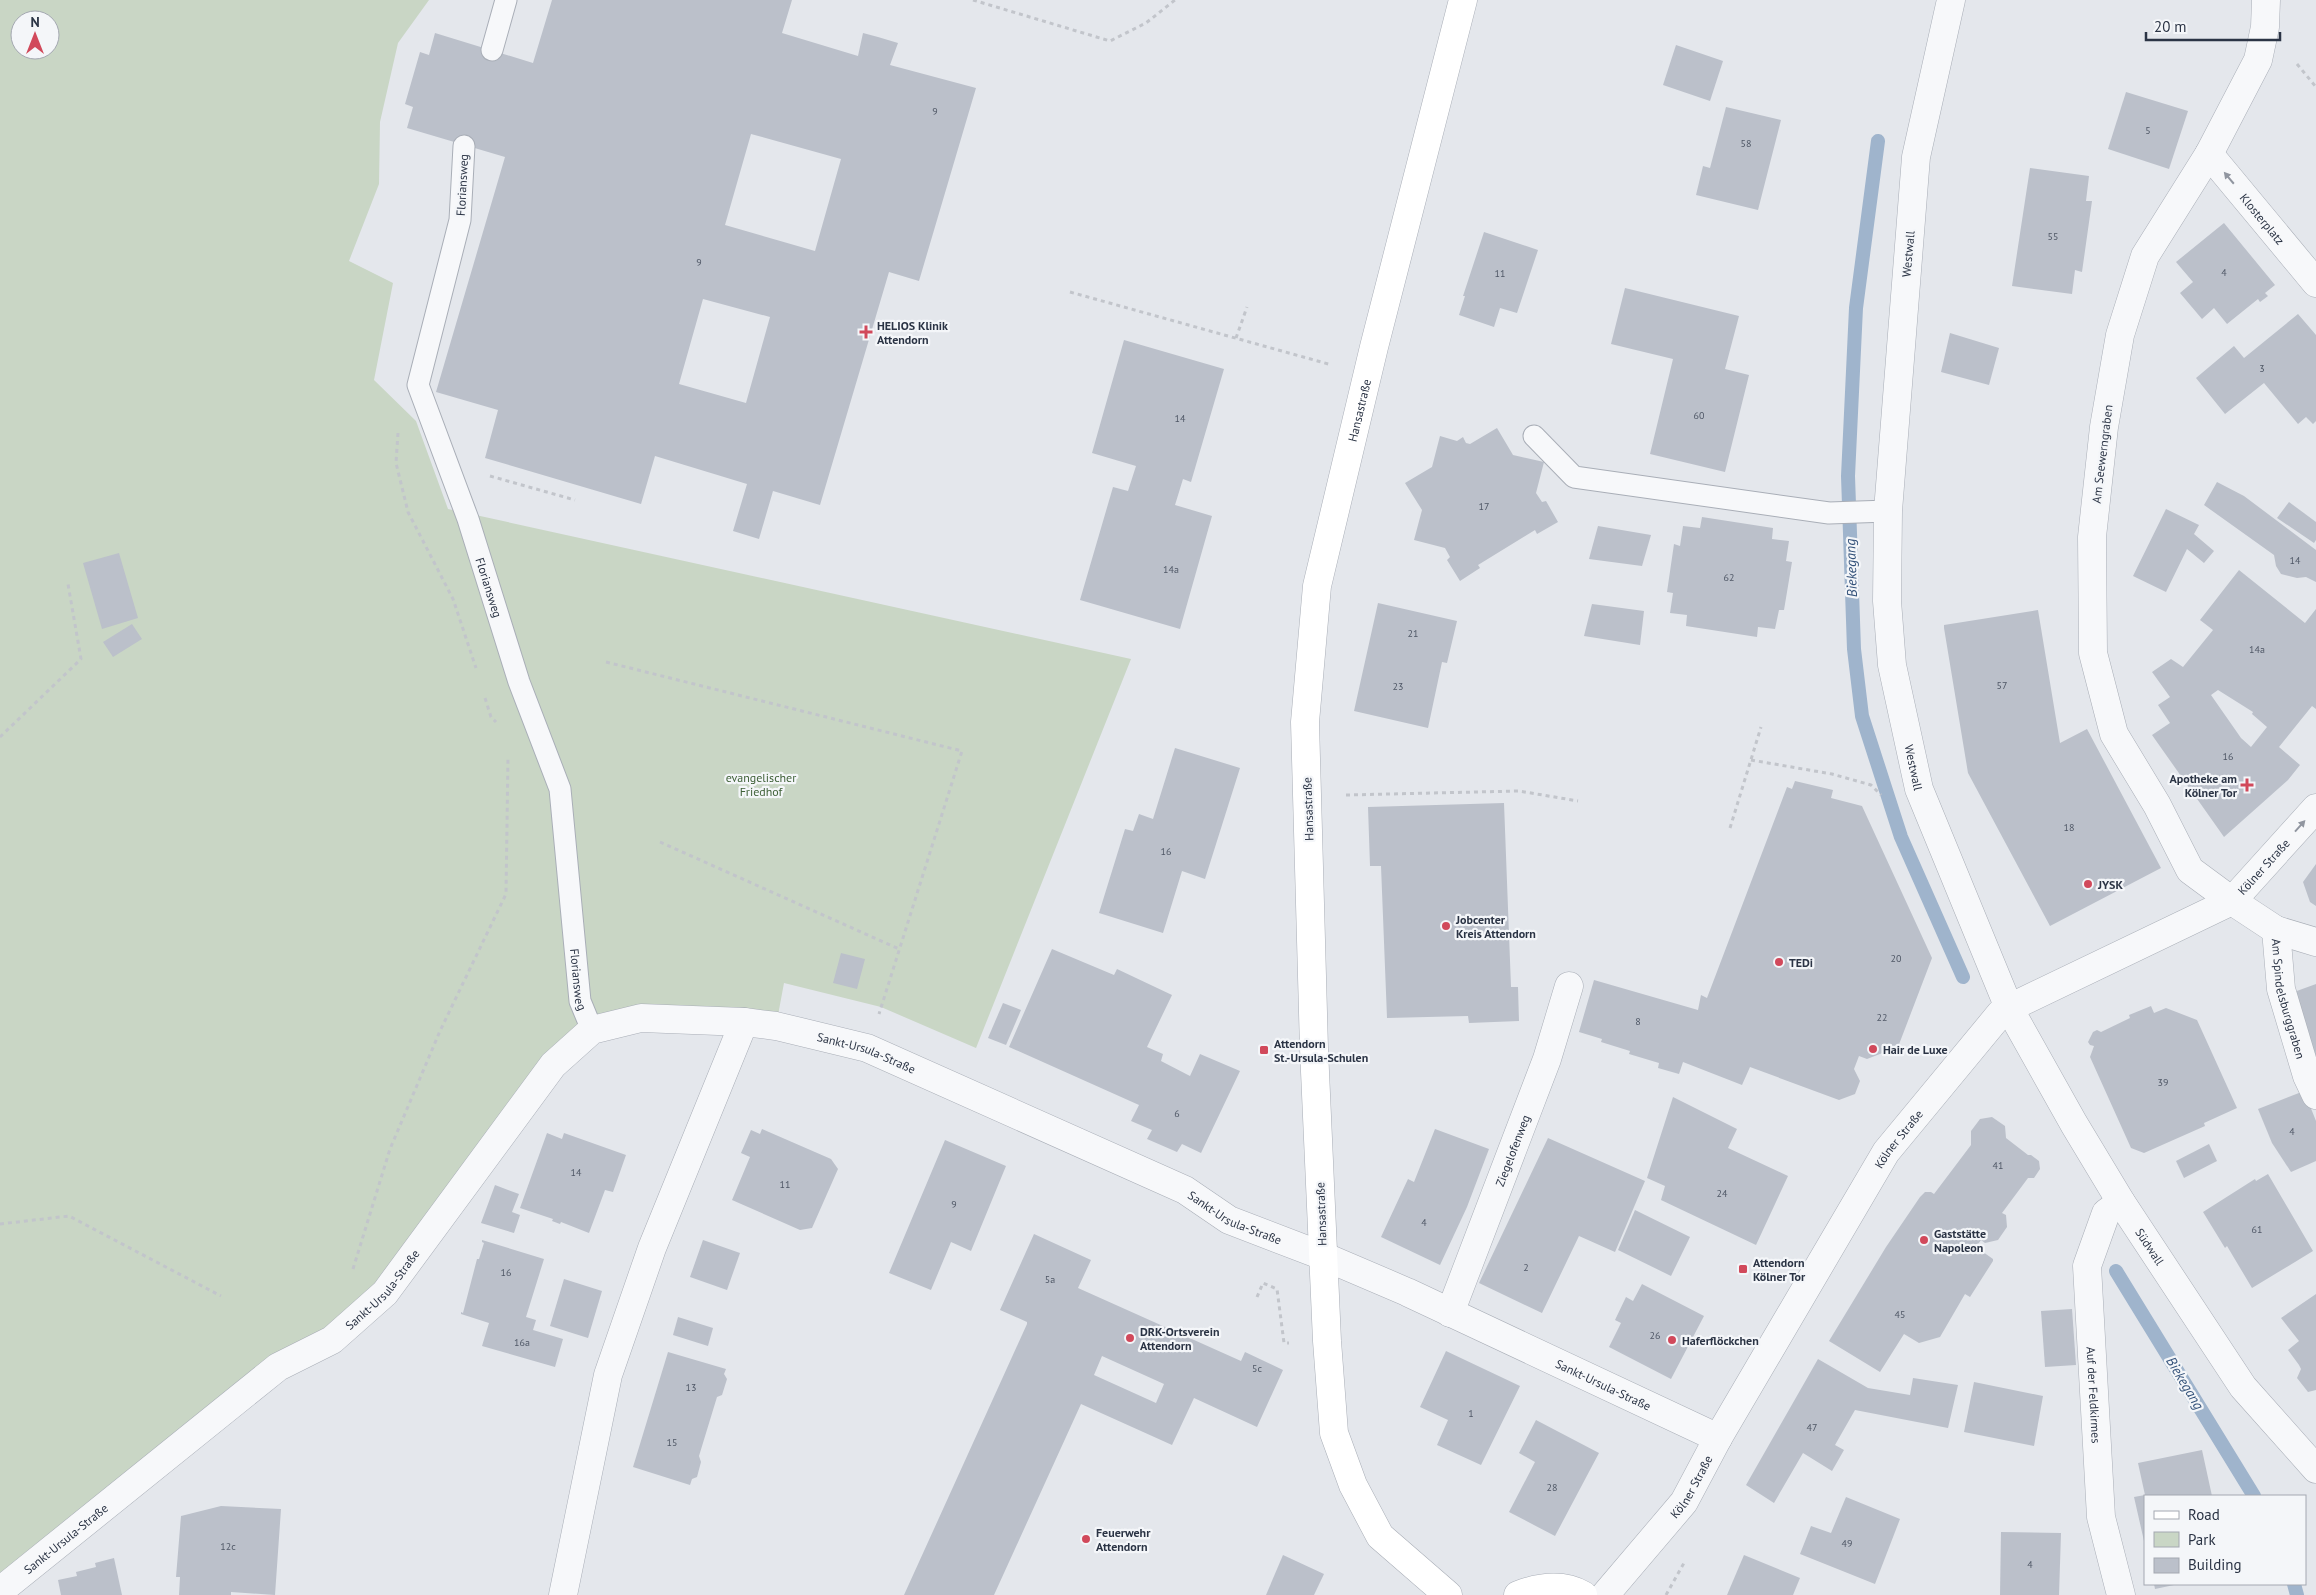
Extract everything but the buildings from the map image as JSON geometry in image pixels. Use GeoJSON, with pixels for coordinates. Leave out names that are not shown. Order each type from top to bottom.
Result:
{"type":"FeatureCollection","features":[{"type":"Feature","properties":{"kind":"main road","name":"Hansastraße"},"geometry":{"type":"LineString","coordinates":[[1448,1595],[1380,1536],[1353,1486],[1334,1433],[1327,1341],[1314,1039],[1305,722],[1317,586],[1374,347],[1463,0]]}},
{"type":"Feature","properties":{"kind":"main road"},"geometry":{"type":"LineString","coordinates":[[1518,1595],[1535,1588],[1557,1587],[1582,1595]]}},
{"type":"Feature","properties":{"kind":"street","name":"Westwall"},"geometry":{"type":"LineString","coordinates":[[1951,0],[1916,157],[1883,511],[1887,601],[1892,664],[1919,790],[2009,1008]]}},
{"type":"Feature","properties":{"kind":"street","name":"Am Seewerngraben"},"geometry":{"type":"LineString","coordinates":[[2266,0],[2265,27],[2258,60],[2209,154],[2144,256],[2120,335],[2104,427],[2092,537],[2093,653],[2114,734],[2157,805],[2190,870],[2276,930],[2316,942]]}},
{"type":"Feature","properties":{"kind":"street","name":"Klosterplatz"},"geometry":{"type":"LineString","coordinates":[[2209,154],[2316,283]]}},
{"type":"Feature","properties":{"kind":"street","name":"Kölner Straße"},"geometry":{"type":"LineString","coordinates":[[1604,1595],[1684,1502],[1718,1438],[1886,1152],[2000,1014],[2232,901],[2316,808]]}},
{"type":"Feature","properties":{"kind":"street","name":"Am Spindelsburggraben"},"geometry":{"type":"LineString","coordinates":[[2276,930],[2281,990],[2307,1076],[2316,1095]]}},
{"type":"Feature","properties":{"kind":"street","name":"Ziegelofenweg"},"geometry":{"type":"LineString","coordinates":[[1450,1313],[1547,1059],[1570,986]]}},
{"type":"Feature","properties":{"kind":"street","name":"Südwall"},"geometry":{"type":"LineString","coordinates":[[2009,1008],[2074,1124],[2121,1202],[2243,1387],[2316,1469]]}},
{"type":"Feature","properties":{"kind":"street","name":"Sankt-Ursula-Straße"},"geometry":{"type":"LineString","coordinates":[[0,1591],[278,1367],[332,1340],[385,1293],[553,1065],[592,1030],[641,1018],[744,1022],[776,1026],[867,1048],[1185,1190],[1229,1220],[1323,1256],[1407,1292],[1718,1438]]}},
{"type":"Feature","properties":{"kind":"street"},"geometry":{"type":"LineString","coordinates":[[563,1595],[608,1375],[652,1248],[744,1022]]}},
{"type":"Feature","properties":{"kind":"street","name":"Auf der Feldkirmes"},"geometry":{"type":"LineString","coordinates":[[2121,1202],[2106,1213],[2088,1266],[2100,1517],[2122,1595]]}},
{"type":"Feature","properties":{"kind":"lane"},"geometry":{"type":"LineString","coordinates":[[492,50],[506,0]]}},
{"type":"Feature","properties":{"kind":"lane","name":"Floriansweg"},"geometry":{"type":"LineString","coordinates":[[464,146],[460,220],[418,385],[468,519],[518,682],[560,789],[580,1001],[592,1030]]}},
{"type":"Feature","properties":{"kind":"lane"},"geometry":{"type":"LineString","coordinates":[[1534,436],[1574,477],[1829,513],[1883,511]]}},
{"type":"Feature","properties":{"kind":"path"},"geometry":{"type":"LineString","coordinates":[[973,0],[1110,41],[1146,23],[1175,0]]}},
{"type":"Feature","properties":{"kind":"path"},"geometry":{"type":"LineString","coordinates":[[1070,292],[1330,364]]}},
{"type":"Feature","properties":{"kind":"path"},"geometry":{"type":"LineString","coordinates":[[1236,338],[1247,307]]}},
{"type":"Feature","properties":{"kind":"path"},"geometry":{"type":"LineString","coordinates":[[418,385],[398,427],[396,463],[408,512],[453,599],[477,671]]}},
{"type":"Feature","properties":{"kind":"path"},"geometry":{"type":"LineString","coordinates":[[454,484],[480,474],[575,500]]}},
{"type":"Feature","properties":{"kind":"path"},"geometry":{"type":"LineString","coordinates":[[0,737],[80,659],[68,584]]}},
{"type":"Feature","properties":{"kind":"path"},"geometry":{"type":"LineString","coordinates":[[606,662],[962,751],[867,1048]]}},
{"type":"Feature","properties":{"kind":"path"},"geometry":{"type":"LineString","coordinates":[[482,690],[491,717],[497,724]]}},
{"type":"Feature","properties":{"kind":"path"},"geometry":{"type":"LineString","coordinates":[[1730,828],[1761,727]]}},
{"type":"Feature","properties":{"kind":"path"},"geometry":{"type":"LineString","coordinates":[[352,1273],[390,1149],[440,1031],[506,894],[508,747]]}},
{"type":"Feature","properties":{"kind":"path"},"geometry":{"type":"LineString","coordinates":[[1751,760],[1832,774],[1871,785],[1883,798]]}},
{"type":"Feature","properties":{"kind":"path"},"geometry":{"type":"LineString","coordinates":[[1307,796],[1519,791],[1578,801]]}},
{"type":"Feature","properties":{"kind":"path"},"geometry":{"type":"LineString","coordinates":[[660,842],[899,949]]}},
{"type":"Feature","properties":{"kind":"path"},"geometry":{"type":"LineString","coordinates":[[0,1224],[69,1216],[221,1296]]}},
{"type":"Feature","properties":{"kind":"path"},"geometry":{"type":"LineString","coordinates":[[1257,1297],[1263,1283],[1277,1289],[1284,1343],[1327,1341]]}},
{"type":"Feature","properties":{"kind":"green space","name":"evangelischer Friedhof"},"geometry":{"type":"Polygon","coordinates":[[[0,0],[429,0],[398,43],[380,122],[379,184],[349,261],[393,283],[374,380],[416,421],[448,509],[1131,659],[976,1048],[881,1007],[784,983],[776,1026],[592,1030],[385,1293],[0,1593],[0,0]]]}},
{"type":"Feature","properties":{"kind":"waterway","name":"Biekegang"},"geometry":{"type":"LineString","coordinates":[[1878,141],[1856,308],[1848,476],[1854,649],[1862,716],[1901,837],[1963,977]]}},
{"type":"Feature","properties":{"kind":"waterway","name":"Biekegang"},"geometry":{"type":"LineString","coordinates":[[2116,1271],[2253,1495]]}},
{"type":"Feature","properties":{"kind":"waterway","name":"Biekegang"},"geometry":{"type":"LineString","coordinates":[[2294,1585],[2297,1595]]}},
{"type":"Feature","properties":{"kind":"place","name":"HELIOS Klinik Attendorn"},"geometry":{"type":"Point","coordinates":[866,332]}},
{"type":"Feature","properties":{"kind":"place","name":"Apotheke am Kölner Tor"},"geometry":{"type":"Point","coordinates":[2247,785]}},
{"type":"Feature","properties":{"kind":"place","name":"JYSK"},"geometry":{"type":"Point","coordinates":[2088,884]}},
{"type":"Feature","properties":{"kind":"place","name":"Jobcenter Kreis Attendorn"},"geometry":{"type":"Point","coordinates":[1446,926]}},
{"type":"Feature","properties":{"kind":"place","name":"TEDi"},"geometry":{"type":"Point","coordinates":[1779,962]}},
{"type":"Feature","properties":{"kind":"place","name":"Hair de Luxe"},"geometry":{"type":"Point","coordinates":[1873,1049]}},
{"type":"Feature","properties":{"kind":"place","name":"Attendorn St.-Ursula-Schulen"},"geometry":{"type":"Point","coordinates":[1264,1050]}},
{"type":"Feature","properties":{"kind":"place","name":"Gaststätte Napoleon"},"geometry":{"type":"Point","coordinates":[1924,1240]}},
{"type":"Feature","properties":{"kind":"place","name":"Attendorn Kölner Tor"},"geometry":{"type":"Point","coordinates":[1743,1269]}},
{"type":"Feature","properties":{"kind":"place","name":"DRK-Ortsverein Attendorn"},"geometry":{"type":"Point","coordinates":[1130,1338]}},
{"type":"Feature","properties":{"kind":"place","name":"Haferflöckchen"},"geometry":{"type":"Point","coordinates":[1672,1340]}},
{"type":"Feature","properties":{"kind":"place","name":"Feuerwehr Attendorn"},"geometry":{"type":"Point","coordinates":[1086,1539]}}]}
